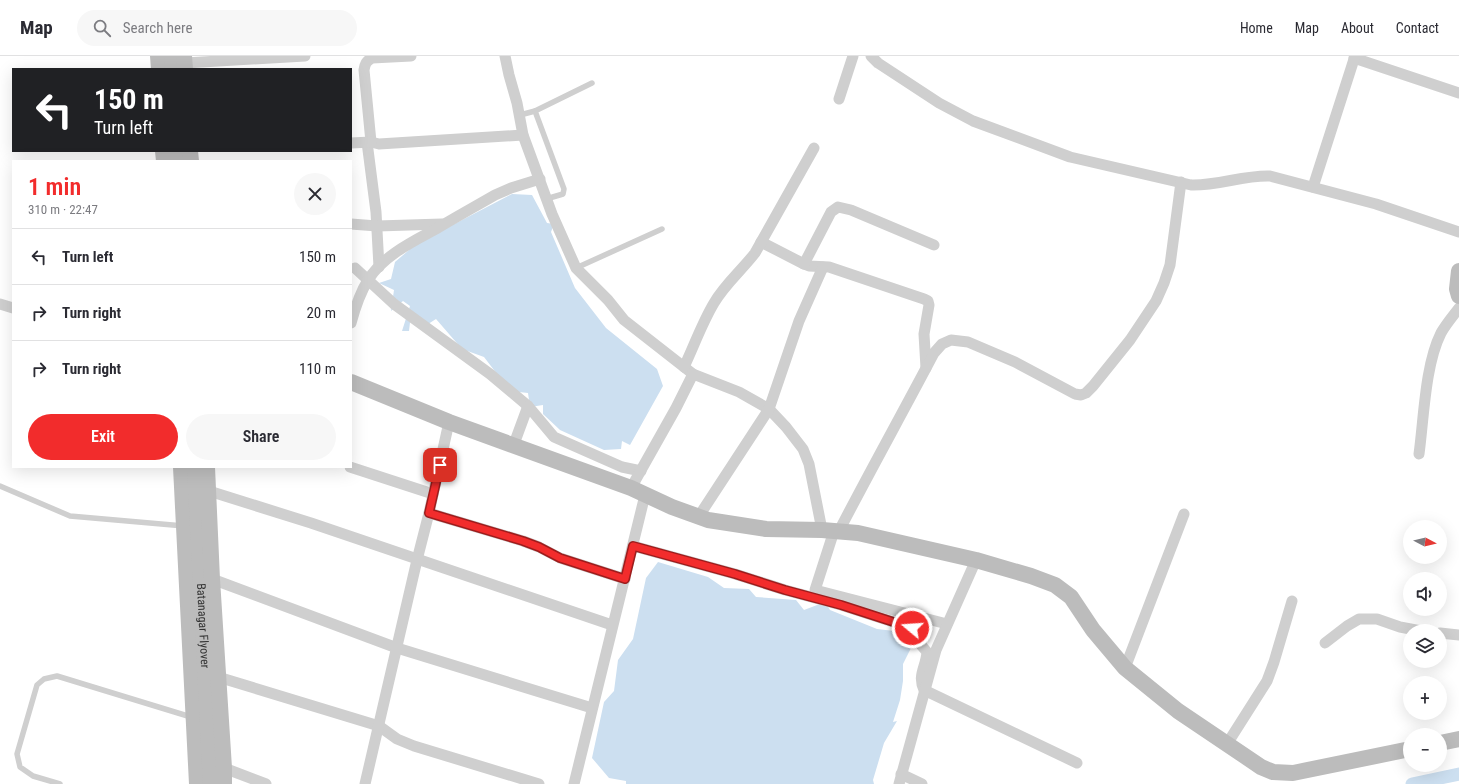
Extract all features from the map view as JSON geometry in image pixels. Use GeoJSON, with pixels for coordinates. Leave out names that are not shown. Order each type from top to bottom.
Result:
{"type":"FeatureCollection","features":[{"type":"Feature","properties":{"kind":"street"},"geometry":{"type":"LineString","coordinates":[[158,56],[159,68]]}},
{"type":"Feature","properties":{"kind":"street"},"geometry":{"type":"LineString","coordinates":[[180,63],[305,56]]}},
{"type":"Feature","properties":{"kind":"street"},"geometry":{"type":"LineString","coordinates":[[378,268],[377,226],[364,70],[367,58],[411,56]]}},
{"type":"Feature","properties":{"kind":"street"},"geometry":{"type":"LineString","coordinates":[[505,56],[520,115],[523,135],[546,199],[576,268],[608,300],[624,320],[693,374],[739,392],[769,409],[803,450],[832,531]]}},
{"type":"Feature","properties":{"kind":"street"},"geometry":{"type":"LineString","coordinates":[[839,99],[853,56]]}},
{"type":"Feature","properties":{"kind":"street"},"geometry":{"type":"LineString","coordinates":[[871,56],[878,63],[933,99],[973,121],[1070,157],[1191,184],[1206,185],[1255,176],[1270,176],[1376,204],[1459,232]]}},
{"type":"Feature","properties":{"kind":"street"},"geometry":{"type":"LineString","coordinates":[[1313,188],[1354,57],[1459,93]]}},
{"type":"Feature","properties":{"kind":"street"},"geometry":{"type":"LineString","coordinates":[[352,143],[369,142],[379,144],[523,135]]}},
{"type":"Feature","properties":{"kind":"street"},"geometry":{"type":"LineString","coordinates":[[684,367],[714,303],[722,291],[748,262],[762,242],[779,208],[814,148]]}},
{"type":"Feature","properties":{"kind":"street"},"geometry":{"type":"LineString","coordinates":[[352,320],[360,296],[368,280],[378,268],[404,246],[495,195],[511,188],[540,179]]}},
{"type":"Feature","properties":{"kind":"street"},"geometry":{"type":"LineString","coordinates":[[947,624],[815,590],[832,531],[869,473],[934,353],[942,344],[951,340],[968,342],[1015,362],[1074,394],[1081,395],[1086,393],[1094,386],[1130,340],[1156,301],[1164,283],[1170,265],[1181,182]]}},
{"type":"Feature","properties":{"kind":"street"},"geometry":{"type":"LineString","coordinates":[[804,264],[831,212],[838,207],[851,210],[934,245]]}},
{"type":"Feature","properties":{"kind":"street"},"geometry":{"type":"LineString","coordinates":[[352,224],[377,226],[444,224]]}},
{"type":"Feature","properties":{"kind":"street"},"geometry":{"type":"LineString","coordinates":[[762,242],[804,264],[829,267],[917,296],[928,302],[924,334],[926,369]]}},
{"type":"Feature","properties":{"kind":"street"},"geometry":{"type":"LineString","coordinates":[[699,516],[769,409],[799,320],[823,266]]}},
{"type":"Feature","properties":{"kind":"street"},"geometry":{"type":"LineString","coordinates":[[353,269],[378,268]]}},
{"type":"Feature","properties":{"kind":"street"},"geometry":{"type":"LineString","coordinates":[[353,269],[368,280],[394,304],[490,374],[528,406],[554,437],[622,467],[641,471]]}},
{"type":"Feature","properties":{"kind":"street"},"geometry":{"type":"LineString","coordinates":[[1459,271],[1457,289],[1459,296]]}},
{"type":"Feature","properties":{"kind":"street"},"geometry":{"type":"LineString","coordinates":[[0,304],[12,308]]}},
{"type":"Feature","properties":{"kind":"street"},"geometry":{"type":"LineString","coordinates":[[1419,454],[1429,370],[1434,351],[1442,332],[1459,308]]}},
{"type":"Feature","properties":{"kind":"street"},"geometry":{"type":"LineString","coordinates":[[574,784],[612,625],[633,546],[641,471],[693,374]]}},
{"type":"Feature","properties":{"kind":"street"},"geometry":{"type":"LineString","coordinates":[[352,382],[449,422],[514,444],[638,491],[672,507],[708,520],[766,529],[858,533],[976,560],[1031,576],[1055,585],[1071,597],[1093,630],[1125,668],[1178,711],[1261,767],[1273,772],[1293,773],[1403,750]]}},
{"type":"Feature","properties":{"kind":"street"},"geometry":{"type":"LineString","coordinates":[[514,444],[528,406]]}},
{"type":"Feature","properties":{"kind":"street"},"geometry":{"type":"LineString","coordinates":[[364,784],[379,726],[449,422]]}},
{"type":"Feature","properties":{"kind":"street"},"geometry":{"type":"LineString","coordinates":[[181,468],[197,784]]}},
{"type":"Feature","properties":{"kind":"street","name":"Batanagar Flyover"},"geometry":{"type":"LineString","coordinates":[[195,468],[211,784]]}},
{"type":"Feature","properties":{"kind":"street"},"geometry":{"type":"LineString","coordinates":[[207,468],[224,784]]}},
{"type":"Feature","properties":{"kind":"street"},"geometry":{"type":"LineString","coordinates":[[352,468],[433,494]]}},
{"type":"Feature","properties":{"kind":"street"},"geometry":{"type":"LineString","coordinates":[[208,491],[311,523],[612,625]]}},
{"type":"Feature","properties":{"kind":"street"},"geometry":{"type":"LineString","coordinates":[[429,513],[523,541],[539,547],[560,558],[625,579]]}},
{"type":"Feature","properties":{"kind":"street"},"geometry":{"type":"LineString","coordinates":[[1125,668],[1184,514]]}},
{"type":"Feature","properties":{"kind":"street"},"geometry":{"type":"LineString","coordinates":[[633,546],[841,605],[912,628],[919,632],[921,645],[927,652],[920,677],[924,690],[1077,763]]}},
{"type":"Feature","properties":{"kind":"street"},"geometry":{"type":"LineString","coordinates":[[922,784],[900,779],[936,650],[976,560]]}},
{"type":"Feature","properties":{"kind":"street"},"geometry":{"type":"LineString","coordinates":[[212,579],[397,648],[592,708]]}},
{"type":"Feature","properties":{"kind":"street"},"geometry":{"type":"LineString","coordinates":[[1227,744],[1267,681],[1292,601]]}},
{"type":"Feature","properties":{"kind":"street"},"geometry":{"type":"LineString","coordinates":[[1326,643],[1347,626],[1359,619],[1377,619],[1403,628]]}},
{"type":"Feature","properties":{"kind":"street"},"geometry":{"type":"LineString","coordinates":[[1447,634],[1459,635]]}},
{"type":"Feature","properties":{"kind":"street"},"geometry":{"type":"LineString","coordinates":[[218,677],[379,726],[397,739],[414,746],[539,784]]}},
{"type":"Feature","properties":{"kind":"street"},"geometry":{"type":"LineString","coordinates":[[1447,742],[1459,739]]}},
{"type":"Feature","properties":{"kind":"street"},"geometry":{"type":"LineString","coordinates":[[224,768],[266,784]]}},
{"type":"Feature","properties":{"kind":"lane"},"geometry":{"type":"LineString","coordinates":[[520,115],[535,111],[592,83]]}},
{"type":"Feature","properties":{"kind":"lane"},"geometry":{"type":"LineString","coordinates":[[535,111],[564,189],[563,194],[546,199]]}},
{"type":"Feature","properties":{"kind":"lane"},"geometry":{"type":"LineString","coordinates":[[576,268],[662,229]]}},
{"type":"Feature","properties":{"kind":"lane"},"geometry":{"type":"LineString","coordinates":[[0,486],[70,516],[184,526]]}},
{"type":"Feature","properties":{"kind":"lane"},"geometry":{"type":"LineString","coordinates":[[60,784],[33,776],[20,767],[17,754],[37,685],[44,679],[57,676],[194,717]]}},
{"type":"Feature","properties":{"kind":"water"},"geometry":{"type":"Polygon","coordinates":[[[512,194],[532,195],[547,223],[554,224],[551,232],[575,288],[606,328],[657,369],[663,386],[630,445],[622,441],[621,449],[604,450],[560,430],[543,414],[543,405],[530,407],[528,393],[510,391],[484,357],[462,349],[436,319],[425,326],[411,314],[409,331],[402,331],[410,306],[403,301],[391,311],[394,290],[379,283],[391,279],[395,262],[416,244],[512,194]]]}},
{"type":"Feature","properties":{"kind":"water"},"geometry":{"type":"Polygon","coordinates":[[[658,562],[708,577],[724,588],[749,589],[756,597],[796,600],[804,610],[825,602],[830,610],[877,629],[903,632],[914,642],[903,664],[903,681],[900,700],[893,722],[897,721],[884,743],[873,780],[874,784],[626,784],[626,781],[609,778],[592,758],[604,702],[614,691],[618,660],[633,639],[646,578],[658,562]]]}},
{"type":"Feature","properties":{"kind":"waterway"},"geometry":{"type":"LineString","coordinates":[[1412,784],[1459,774]]}},
{"type":"Feature","properties":{"kind":"route"},"geometry":{"type":"LineString","coordinates":[[440,465],[429,513],[523,541],[539,547],[560,558],[625,579],[633,546],[841,605],[912,628]]}}]}
